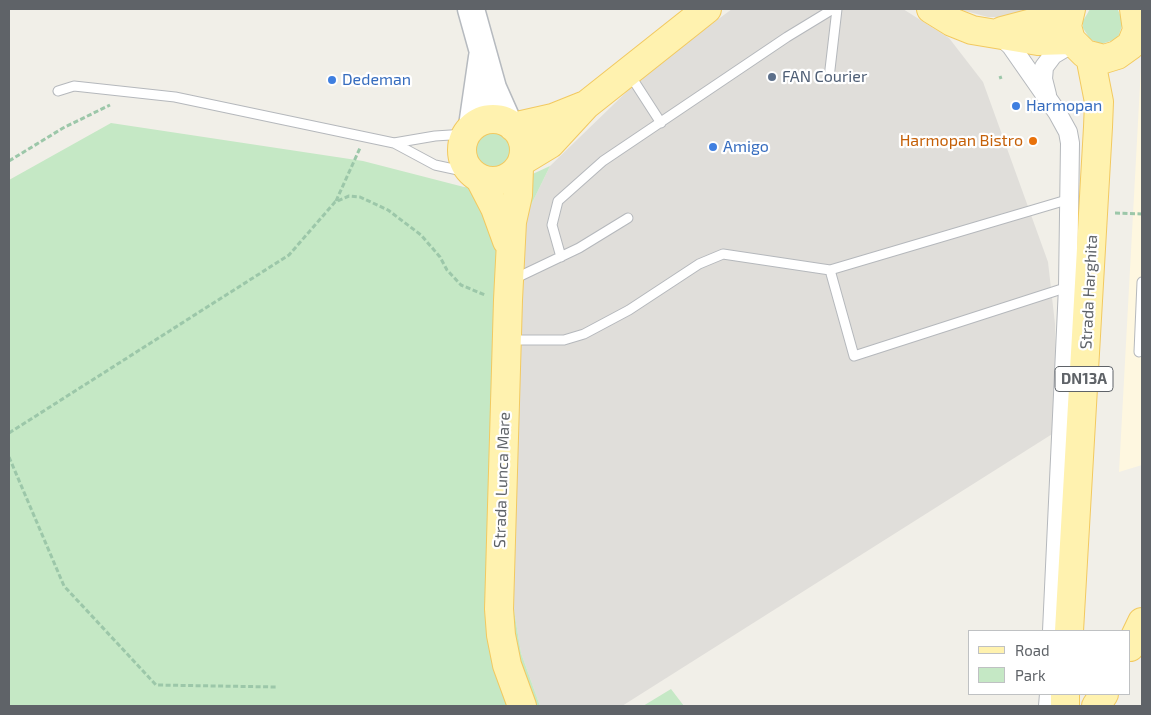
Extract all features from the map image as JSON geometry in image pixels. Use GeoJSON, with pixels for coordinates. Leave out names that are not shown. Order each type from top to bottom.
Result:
{"type":"FeatureCollection","features":[{"type":"Feature","properties":{"kind":"main road"},"geometry":{"type":"LineString","coordinates":[[471,9],[482,54],[511,125],[523,143],[520,165]]}},
{"type":"Feature","properties":{"kind":"main road"},"geometry":{"type":"LineString","coordinates":[[482,54],[469,130],[462,154],[467,167],[476,176],[501,181],[508,178],[520,165],[550,144],[586,105],[707,9]]}},
{"type":"Feature","properties":{"kind":"main road"},"geometry":{"type":"LineString","coordinates":[[931,9],[962,26],[1038,41],[1078,46],[1104,59],[1118,55]]}},
{"type":"Feature","properties":{"kind":"main road"},"geometry":{"type":"LineString","coordinates":[[997,33],[1036,22],[1070,9]]}},
{"type":"Feature","properties":{"kind":"main road","name":"Strada Harghita"},"geometry":{"type":"LineString","coordinates":[[1070,9],[1067,26],[1078,46],[1099,115]]}},
{"type":"Feature","properties":{"kind":"main road","name":"Strada Harghita"},"geometry":{"type":"LineString","coordinates":[[1069,630],[1099,115],[1118,55],[1131,45],[1138,21]]}},
{"type":"Feature","properties":{"kind":"main road"},"geometry":{"type":"LineString","coordinates":[[469,130],[488,120],[499,120],[511,125],[553,118],[586,105]]}},
{"type":"Feature","properties":{"kind":"main road","name":"Strada Lunca Mare"},"geometry":{"type":"LineString","coordinates":[[520,165],[518,195],[512,220],[508,290],[499,609],[501,635],[507,665],[522,706]]}},
{"type":"Feature","properties":{"kind":"main road","name":"Strada Lunca Mare"},"geometry":{"type":"LineString","coordinates":[[476,176],[496,208],[510,250]]}},
{"type":"Feature","properties":{"kind":"main road"},"geometry":{"type":"LineString","coordinates":[[1131,645],[1142,622]]}},
{"type":"Feature","properties":{"kind":"main road"},"geometry":{"type":"LineString","coordinates":[[1096,706],[1103,695]]}},
{"type":"Feature","properties":{"kind":"street"},"geometry":{"type":"LineString","coordinates":[[997,33],[1011,46],[1050,102],[1066,127],[1070,143],[1068,287],[1052,630]]}},
{"type":"Feature","properties":{"kind":"street"},"geometry":{"type":"LineString","coordinates":[[1050,102],[1045,88],[1044,67],[1053,55],[1078,46]]}},
{"type":"Feature","properties":{"kind":"lane"},"geometry":{"type":"LineString","coordinates":[[561,257],[552,224],[558,201],[603,161],[833,9]]}},
{"type":"Feature","properties":{"kind":"lane"},"geometry":{"type":"LineString","coordinates":[[829,78],[837,9]]}},
{"type":"Feature","properties":{"kind":"lane"},"geometry":{"type":"LineString","coordinates":[[627,71],[661,123]]}},
{"type":"Feature","properties":{"kind":"lane"},"geometry":{"type":"LineString","coordinates":[[58,91],[74,86],[175,97],[394,143],[435,166],[476,176]]}},
{"type":"Feature","properties":{"kind":"lane"},"geometry":{"type":"LineString","coordinates":[[394,143],[469,130]]}},
{"type":"Feature","properties":{"kind":"lane"},"geometry":{"type":"LineString","coordinates":[[507,339],[564,340],[584,334],[629,310],[699,264],[723,254],[830,270],[1070,200]]}},
{"type":"Feature","properties":{"kind":"lane"},"geometry":{"type":"LineString","coordinates":[[508,290],[628,218]]}},
{"type":"Feature","properties":{"kind":"lane"},"geometry":{"type":"LineString","coordinates":[[830,270],[854,356],[1068,287]]}},
{"type":"Feature","properties":{"kind":"lane"},"geometry":{"type":"LineString","coordinates":[[1138,352],[1142,282]]}},
{"type":"Feature","properties":{"kind":"path"},"geometry":{"type":"LineString","coordinates":[[9,161],[63,128],[133,93]]}},
{"type":"Feature","properties":{"kind":"path"},"geometry":{"type":"LineString","coordinates":[[9,433],[289,255],[335,202],[365,137]]}},
{"type":"Feature","properties":{"kind":"path"},"geometry":{"type":"LineString","coordinates":[[335,202],[349,196],[360,197],[388,210],[421,235],[440,257],[447,270],[461,285],[477,292],[508,290]]}},
{"type":"Feature","properties":{"kind":"path"},"geometry":{"type":"LineString","coordinates":[[1114,213],[1142,214]]}},
{"type":"Feature","properties":{"kind":"path"},"geometry":{"type":"LineString","coordinates":[[9,457],[64,586],[156,686],[276,687]]}},
{"type":"Feature","properties":{"kind":"shaded area","name":"Harmopan"},"geometry":{"type":"Polygon","coordinates":[[[732,9],[903,9],[949,38],[983,82],[1048,262],[1055,324],[1057,431],[622,706],[540,706],[521,653],[511,592],[522,230],[532,203],[550,166],[647,72],[732,9]]]}},
{"type":"Feature","properties":{"kind":"shaded area"},"geometry":{"type":"Polygon","coordinates":[[[958,9],[1037,9],[1010,17],[988,17],[958,9]]]}},
{"type":"Feature","properties":{"kind":"shaded area"},"geometry":{"type":"Polygon","coordinates":[[[1142,65],[1142,465],[1119,472],[1141,67],[1142,65]]]}},
{"type":"Feature","properties":{"kind":"green space"},"geometry":{"type":"Polygon","coordinates":[[[1090,9],[1118,10],[1123,22],[1119,35],[1114,40],[1101,44],[1090,39],[1083,28],[1083,21],[1090,9]]]}},
{"type":"Feature","properties":{"kind":"green space"},"geometry":{"type":"Polygon","coordinates":[[[111,123],[363,161],[464,187],[500,189],[550,166],[532,203],[522,231],[511,592],[521,653],[540,706],[9,706],[9,180],[111,123]]]}},
{"type":"Feature","properties":{"kind":"green space"},"geometry":{"type":"Polygon","coordinates":[[[488,129],[496,129],[508,135],[514,151],[508,167],[496,173],[488,173],[476,167],[470,155],[470,147],[476,135],[488,129]]]}},
{"type":"Feature","properties":{"kind":"green space"},"geometry":{"type":"Polygon","coordinates":[[[671,689],[684,706],[643,706],[671,689]]]}},
{"type":"Feature","properties":{"kind":"place","name":"FAN Courier"},"geometry":{"type":"Point","coordinates":[772,77]}},
{"type":"Feature","properties":{"kind":"place","name":"Dedeman"},"geometry":{"type":"Point","coordinates":[332,80]}},
{"type":"Feature","properties":{"kind":"place","name":"Harmopan"},"geometry":{"type":"Point","coordinates":[1016,106]}},
{"type":"Feature","properties":{"kind":"place","name":"Harmopan Bistro"},"geometry":{"type":"Point","coordinates":[1033,141]}},
{"type":"Feature","properties":{"kind":"place","name":"Amigo"},"geometry":{"type":"Point","coordinates":[713,147]}}]}
